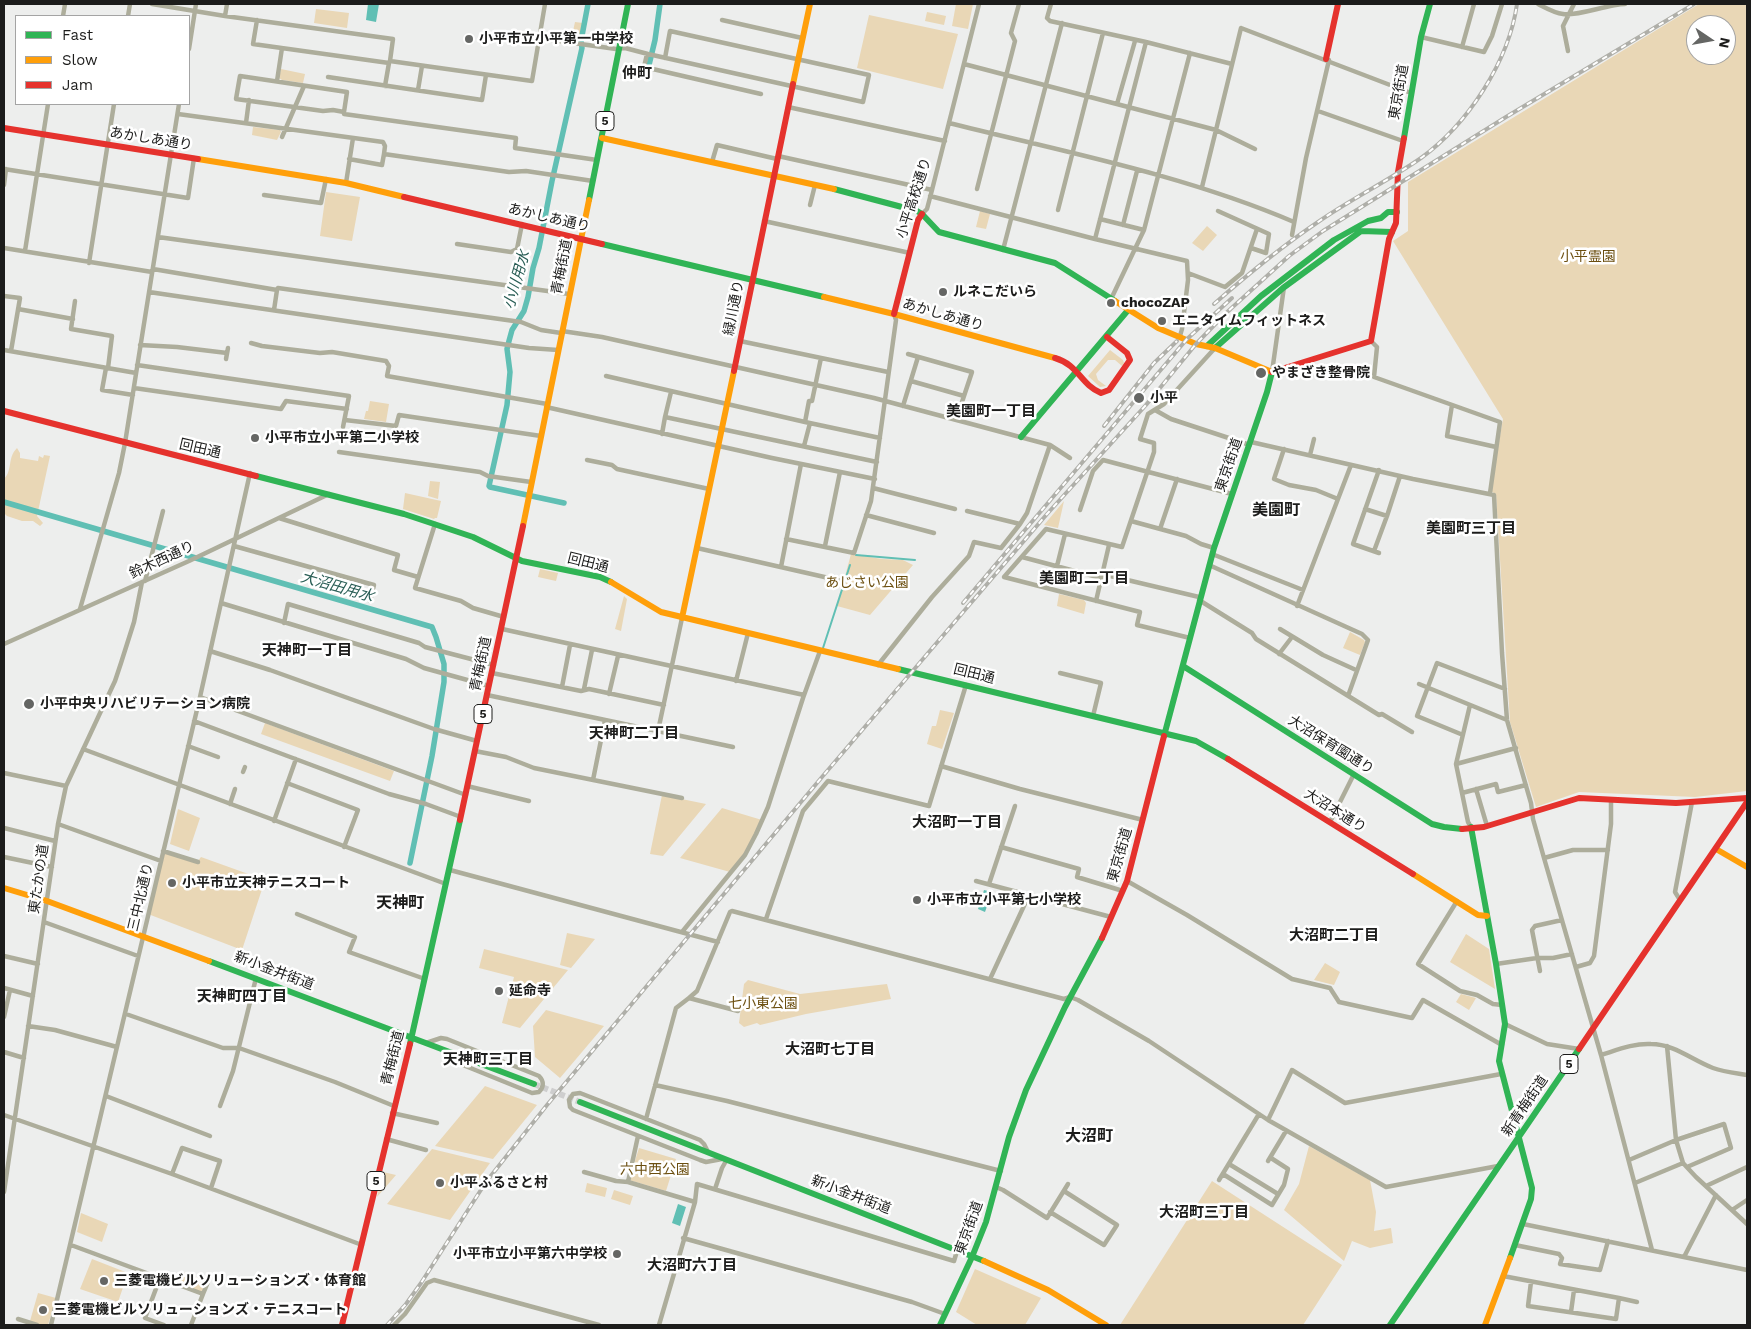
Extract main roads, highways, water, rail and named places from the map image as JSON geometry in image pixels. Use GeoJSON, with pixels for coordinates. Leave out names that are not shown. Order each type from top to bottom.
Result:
{"type":"FeatureCollection","features":[{"type":"Feature","properties":{"kind":"water"},"geometry":{"type":"Polygon","coordinates":[[[368,4],[379,4],[376,22],[366,20],[368,4]]]}},
{"type":"Feature","properties":{"kind":"water"},"geometry":{"type":"Polygon","coordinates":[[[984,890],[992,892],[985,912],[978,909],[984,890]]]}},
{"type":"Feature","properties":{"kind":"water"},"geometry":{"type":"Polygon","coordinates":[[[678,1204],[686,1207],[680,1226],[672,1223],[678,1204]]]}},
{"type":"Feature","properties":{"kind":"waterway","name":"小川用水"},"geometry":{"type":"LineString","coordinates":[[564,503],[489,486],[507,405],[510,372],[507,349],[512,330],[524,311],[528,297],[582,48],[581,41],[588,4]]}},
{"type":"Feature","properties":{"kind":"waterway"},"geometry":{"type":"LineString","coordinates":[[648,69],[655,40],[660,4]]}},
{"type":"Feature","properties":{"kind":"waterway","name":"大沼田用水"},"geometry":{"type":"LineString","coordinates":[[4,502],[432,627],[444,664],[444,682],[432,756],[410,863]]}},
{"type":"Feature","properties":{"kind":"waterway"},"geometry":{"type":"LineString","coordinates":[[856,555],[915,560]]}},
{"type":"Feature","properties":{"kind":"waterway"},"geometry":{"type":"LineString","coordinates":[[823,648],[850,565]]}},
{"type":"Feature","properties":{"kind":"tunnel"},"geometry":{"type":"LineString","coordinates":[[534,1084],[580,1102]]}},
{"type":"Feature","properties":{"kind":"railway"},"geometry":{"type":"LineString","coordinates":[[1214,304],[1239,282],[1304,232],[1421,158],[1455,128],[1484,90],[1496,69],[1513,26],[1517,4]]}},
{"type":"Feature","properties":{"kind":"railway"},"geometry":{"type":"LineString","coordinates":[[387,1325],[406,1304],[421,1283],[486,1182],[547,1105],[822,777],[1047,514],[1146,405],[1196,344],[1225,314],[1289,256],[1323,231],[1506,117],[1694,4]]}},
{"type":"Feature","properties":{"kind":"railway"},"geometry":{"type":"LineString","coordinates":[[963,603],[1187,339],[1232,298]]}},
{"type":"Feature","properties":{"kind":"railway"},"geometry":{"type":"LineString","coordinates":[[1104,426],[1154,363],[1177,341]]}},
{"type":"Feature","properties":{"kind":"place","name":"小平市立小平第一中学校"},"geometry":{"type":"Point","coordinates":[469,39]}},
{"type":"Feature","properties":{"kind":"place","name":"ルネこだいら"},"geometry":{"type":"Point","coordinates":[943,292]}},
{"type":"Feature","properties":{"kind":"place","name":"chocoZAP"},"geometry":{"type":"Point","coordinates":[1111,303]}},
{"type":"Feature","properties":{"kind":"place","name":"エニタイムフィットネス"},"geometry":{"type":"Point","coordinates":[1162,321]}},
{"type":"Feature","properties":{"kind":"place","name":"やまざき整骨院"},"geometry":{"type":"Point","coordinates":[1261,373]}},
{"type":"Feature","properties":{"kind":"place","name":"小平"},"geometry":{"type":"Point","coordinates":[1139,398]}},
{"type":"Feature","properties":{"kind":"place","name":"小平市立小平第二小学校"},"geometry":{"type":"Point","coordinates":[255,438]}},
{"type":"Feature","properties":{"kind":"place","name":"小平中央リハビリテーション病院"},"geometry":{"type":"Point","coordinates":[29,704]}},
{"type":"Feature","properties":{"kind":"place","name":"小平市立天神テニスコート"},"geometry":{"type":"Point","coordinates":[172,883]}},
{"type":"Feature","properties":{"kind":"place","name":"小平市立小平第七小学校"},"geometry":{"type":"Point","coordinates":[917,900]}},
{"type":"Feature","properties":{"kind":"place","name":"延命寺"},"geometry":{"type":"Point","coordinates":[499,991]}},
{"type":"Feature","properties":{"kind":"place","name":"小平ふるさと村"},"geometry":{"type":"Point","coordinates":[440,1183]}},
{"type":"Feature","properties":{"kind":"place","name":"小平市立小平第六中学校"},"geometry":{"type":"Point","coordinates":[617,1254]}},
{"type":"Feature","properties":{"kind":"place","name":"三菱電機ビルソリューションズ・体育館"},"geometry":{"type":"Point","coordinates":[104,1281]}},
{"type":"Feature","properties":{"kind":"place","name":"三菱電機ビルソリューションズ・テニスコート"},"geometry":{"type":"Point","coordinates":[43,1310]}},
{"type":"Feature","properties":{"kind":"district","name":"仲町"},"geometry":{"type":"Point","coordinates":[637,74]}},
{"type":"Feature","properties":{"kind":"district","name":"美園町一丁目"},"geometry":{"type":"Point","coordinates":[991,412]}},
{"type":"Feature","properties":{"kind":"district","name":"美園町"},"geometry":{"type":"Point","coordinates":[1276,510]}},
{"type":"Feature","properties":{"kind":"district","name":"美園町三丁目"},"geometry":{"type":"Point","coordinates":[1471,529]}},
{"type":"Feature","properties":{"kind":"district","name":"美園町二丁目"},"geometry":{"type":"Point","coordinates":[1084,579]}},
{"type":"Feature","properties":{"kind":"district","name":"天神町一丁目"},"geometry":{"type":"Point","coordinates":[307,651]}},
{"type":"Feature","properties":{"kind":"district","name":"天神町二丁目"},"geometry":{"type":"Point","coordinates":[634,734]}},
{"type":"Feature","properties":{"kind":"district","name":"大沼町一丁目"},"geometry":{"type":"Point","coordinates":[957,823]}},
{"type":"Feature","properties":{"kind":"district","name":"天神町"},"geometry":{"type":"Point","coordinates":[400,903]}},
{"type":"Feature","properties":{"kind":"district","name":"大沼町二丁目"},"geometry":{"type":"Point","coordinates":[1334,936]}},
{"type":"Feature","properties":{"kind":"district","name":"天神町四丁目"},"geometry":{"type":"Point","coordinates":[242,997]}},
{"type":"Feature","properties":{"kind":"district","name":"大沼町七丁目"},"geometry":{"type":"Point","coordinates":[830,1050]}},
{"type":"Feature","properties":{"kind":"district","name":"天神町三丁目"},"geometry":{"type":"Point","coordinates":[488,1060]}},
{"type":"Feature","properties":{"kind":"district","name":"大沼町"},"geometry":{"type":"Point","coordinates":[1089,1136]}},
{"type":"Feature","properties":{"kind":"district","name":"大沼町三丁目"},"geometry":{"type":"Point","coordinates":[1204,1213]}},
{"type":"Feature","properties":{"kind":"district","name":"大沼町六丁目"},"geometry":{"type":"Point","coordinates":[692,1266]}},
{"type":"Feature","properties":{"kind":"park label","name":"小平霊園"},"geometry":{"type":"Point","coordinates":[1588,257]}},
{"type":"Feature","properties":{"kind":"park label","name":"あじさい公園"},"geometry":{"type":"Point","coordinates":[867,583]}},
{"type":"Feature","properties":{"kind":"park label","name":"七小東公園"},"geometry":{"type":"Point","coordinates":[763,1004]}},
{"type":"Feature","properties":{"kind":"park label","name":"六中西公園"},"geometry":{"type":"Point","coordinates":[655,1170]}}]}
